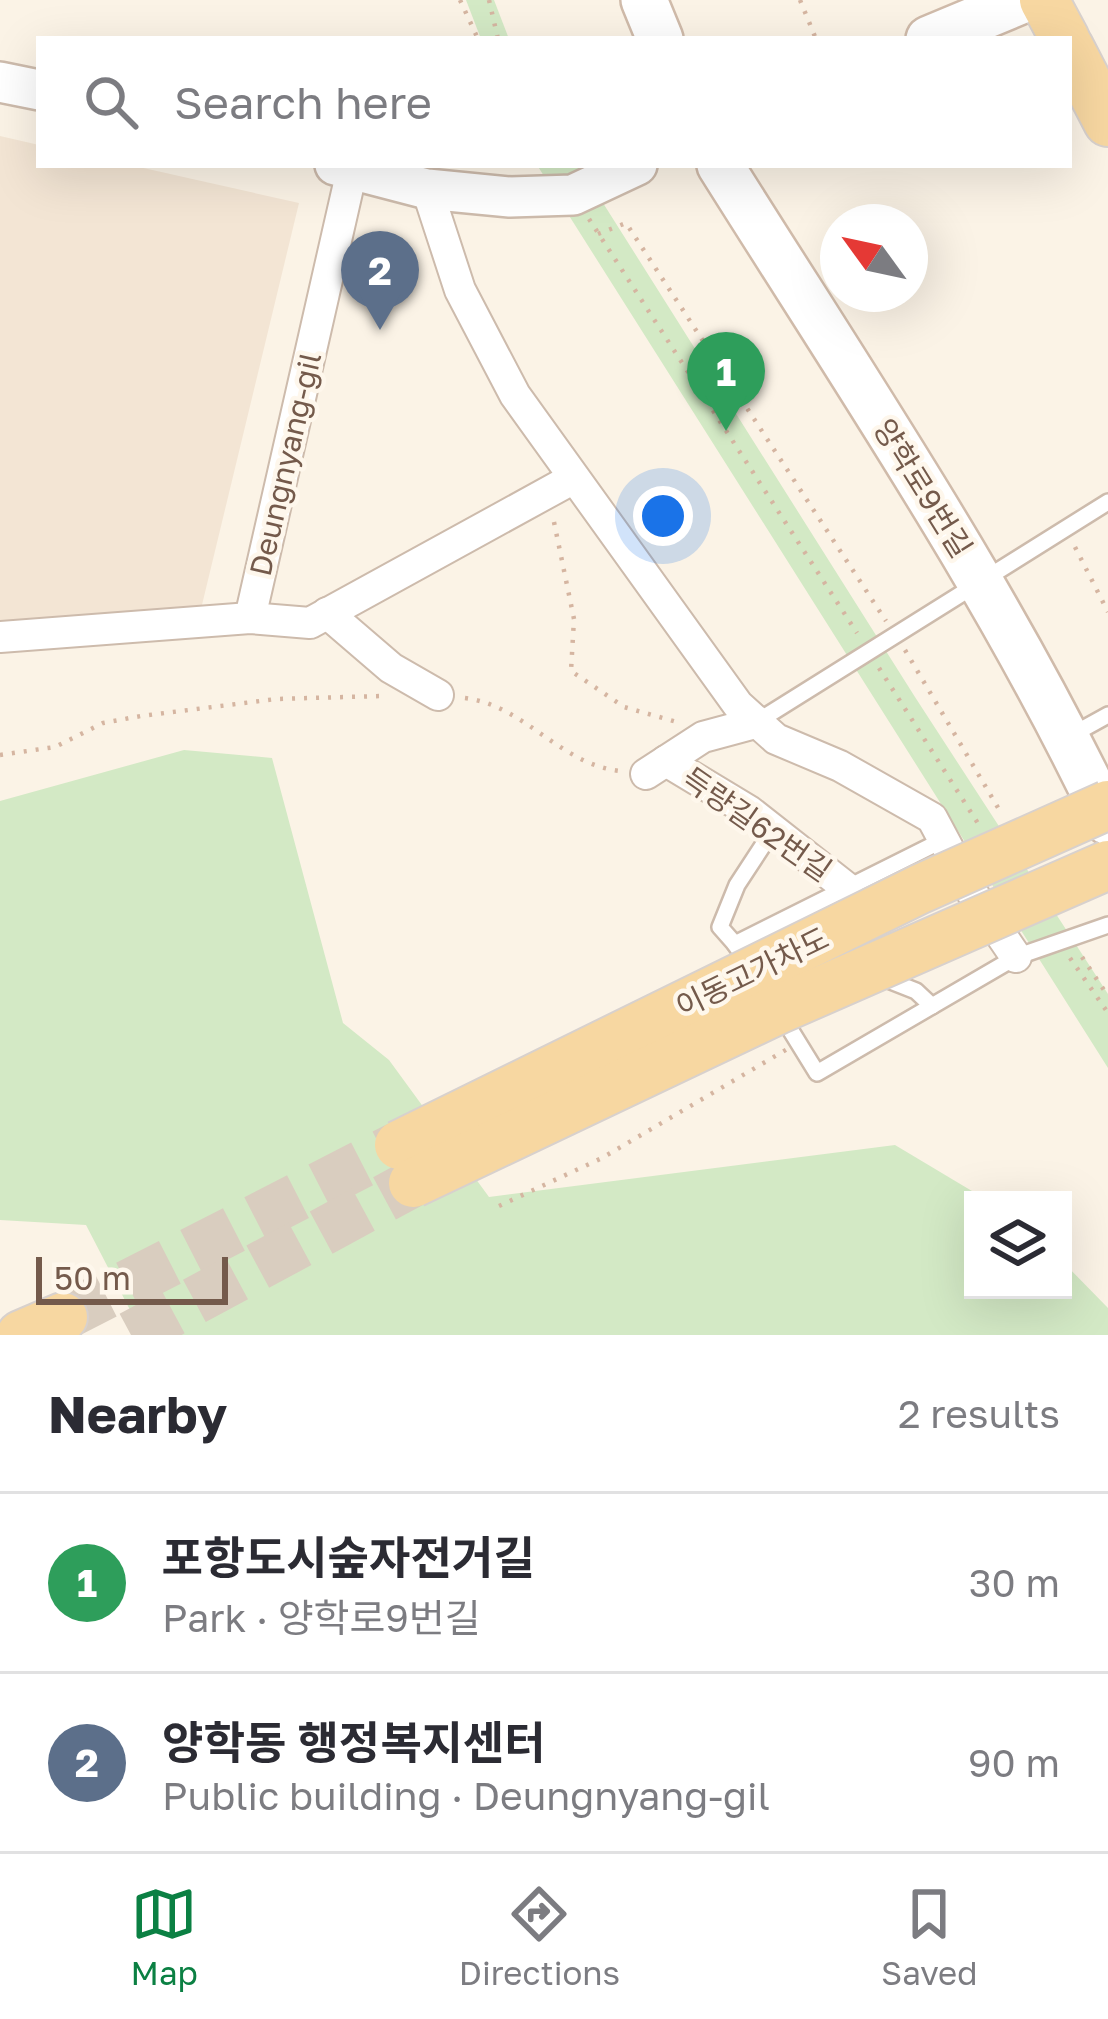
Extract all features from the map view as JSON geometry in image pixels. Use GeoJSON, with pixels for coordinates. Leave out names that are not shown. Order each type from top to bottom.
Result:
{"type":"FeatureCollection","features":[{"type":"Feature","properties":{"kind":"main road"},"geometry":{"type":"LineString","coordinates":[[644,0],[659,36]]}},
{"type":"Feature","properties":{"kind":"main road"},"geometry":{"type":"LineString","coordinates":[[936,36],[1023,0]]}},
{"type":"Feature","properties":{"kind":"main road"},"geometry":{"type":"LineString","coordinates":[[1044,0],[1063,36]]}},
{"type":"Feature","properties":{"kind":"main road"},"geometry":{"type":"LineString","coordinates":[[1072,53],[1108,122]]}},
{"type":"Feature","properties":{"kind":"main road","name":"양학로9번길"},"geometry":{"type":"LineString","coordinates":[[722,168],[982,583],[1108,822]]}},
{"type":"Feature","properties":{"kind":"main road"},"geometry":{"type":"LineString","coordinates":[[996,832],[1067,802],[1108,776]]}},
{"type":"Feature","properties":{"kind":"main road","name":"이동고가차도"},"geometry":{"type":"LineString","coordinates":[[1108,805],[996,832],[406,1164],[777,1010],[1108,865]]}},
{"type":"Feature","properties":{"kind":"street"},"geometry":{"type":"LineString","coordinates":[[0,82],[36,90]]}},
{"type":"Feature","properties":{"kind":"street"},"geometry":{"type":"LineString","coordinates":[[344,168],[427,189],[511,196],[573,195],[631,168]]}},
{"type":"Feature","properties":{"kind":"street","name":"Deungnyang-gil"},"geometry":{"type":"LineString","coordinates":[[250,618],[344,168]]}},
{"type":"Feature","properties":{"kind":"street"},"geometry":{"type":"LineString","coordinates":[[427,189],[460,290],[561,485],[755,723],[776,740],[840,766],[932,818],[1016,957]]}},
{"type":"Feature","properties":{"kind":"street","name":"Deungnyang-gil"},"geometry":{"type":"LineString","coordinates":[[0,637],[250,618],[310,622],[561,485]]}},
{"type":"Feature","properties":{"kind":"street"},"geometry":{"type":"LineString","coordinates":[[328,613],[391,668],[438,694]]}},
{"type":"Feature","properties":{"kind":"street"},"geometry":{"type":"LineString","coordinates":[[656,767],[703,736],[755,723]]}},
{"type":"Feature","properties":{"kind":"street","name":"득량길62번길"},"geometry":{"type":"LineString","coordinates":[[656,767],[772,830],[847,888]]}},
{"type":"Feature","properties":{"kind":"lane"},"geometry":{"type":"LineString","coordinates":[[755,723],[1108,502]]}},
{"type":"Feature","properties":{"kind":"lane"},"geometry":{"type":"LineString","coordinates":[[1067,737],[1108,715]]}},
{"type":"Feature","properties":{"kind":"lane"},"geometry":{"type":"LineString","coordinates":[[759,980],[720,927],[737,885],[772,830]]}},
{"type":"Feature","properties":{"kind":"lane"},"geometry":{"type":"LineString","coordinates":[[735,944],[943,840]]}},
{"type":"Feature","properties":{"kind":"lane"},"geometry":{"type":"LineString","coordinates":[[775,924],[820,958]]}},
{"type":"Feature","properties":{"kind":"lane"},"geometry":{"type":"LineString","coordinates":[[770,999],[818,1072],[1016,957],[1108,926]]}},
{"type":"Feature","properties":{"kind":"lane"},"geometry":{"type":"LineString","coordinates":[[840,964],[916,991],[932,1006]]}},
{"type":"Feature","properties":{"kind":"path"},"geometry":{"type":"LineString","coordinates":[[460,0],[477,36]]}},
{"type":"Feature","properties":{"kind":"path"},"geometry":{"type":"LineString","coordinates":[[489,0],[497,36]]}},
{"type":"Feature","properties":{"kind":"path"},"geometry":{"type":"LineString","coordinates":[[800,0],[815,36]]}},
{"type":"Feature","properties":{"kind":"path"},"geometry":{"type":"LineString","coordinates":[[573,195],[870,654],[996,832]]}},
{"type":"Feature","properties":{"kind":"path"},"geometry":{"type":"LineString","coordinates":[[598,234],[626,223],[896,637],[996,832]]}},
{"type":"Feature","properties":{"kind":"path"},"geometry":{"type":"LineString","coordinates":[[561,485],[574,619],[571,671],[624,707],[684,724],[703,736]]}},
{"type":"Feature","properties":{"kind":"path"},"geometry":{"type":"LineString","coordinates":[[1065,529],[1108,612]]}},
{"type":"Feature","properties":{"kind":"path"},"geometry":{"type":"LineString","coordinates":[[0,755],[55,747],[103,723],[141,716],[276,699],[438,694],[487,701],[515,714],[553,744],[596,768],[656,767]]}},
{"type":"Feature","properties":{"kind":"path"},"geometry":{"type":"LineString","coordinates":[[1065,940],[1108,996]]}},
{"type":"Feature","properties":{"kind":"path"},"geometry":{"type":"LineString","coordinates":[[1065,940],[1108,1013]]}},
{"type":"Feature","properties":{"kind":"path"},"geometry":{"type":"LineString","coordinates":[[499,1206],[602,1158],[800,1041]]}},
{"type":"Feature","properties":{"kind":"shaded area"},"geometry":{"type":"Polygon","coordinates":[[[0,136],[36,144],[36,168],[143,168],[299,203],[201,609],[0,627],[0,136]]]}},
{"type":"Feature","properties":{"kind":"green space"},"geometry":{"type":"Polygon","coordinates":[[[466,0],[494,0],[508,36],[480,36],[466,0]]]}},
{"type":"Feature","properties":{"kind":"green space"},"geometry":{"type":"Polygon","coordinates":[[[539,168],[581,168],[1108,994],[1108,1068],[539,168]]]}},
{"type":"Feature","properties":{"kind":"green space"},"geometry":{"type":"Polygon","coordinates":[[[184,750],[272,758],[343,1023],[389,1060],[489,1197],[895,1145],[972,1191],[964,1191],[964,1299],[1072,1299],[1072,1271],[1108,1308],[1108,1335],[143,1335],[86,1225],[0,1220],[0,801],[184,750]]]}},
{"type":"Feature","properties":{"kind":"tunnel"},"geometry":{"type":"LineString","coordinates":[[63,1317],[399,1145]]}},
{"type":"Feature","properties":{"kind":"tunnel"},"geometry":{"type":"LineString","coordinates":[[131,1335],[413,1183]]}},
{"type":"Feature","properties":{"kind":"place","name":"양학동 행정복지센터"},"geometry":{"type":"Point","coordinates":[380,330]}},
{"type":"Feature","properties":{"kind":"place","name":"포항도시숲자전거길"},"geometry":{"type":"Point","coordinates":[726,431]}}]}
